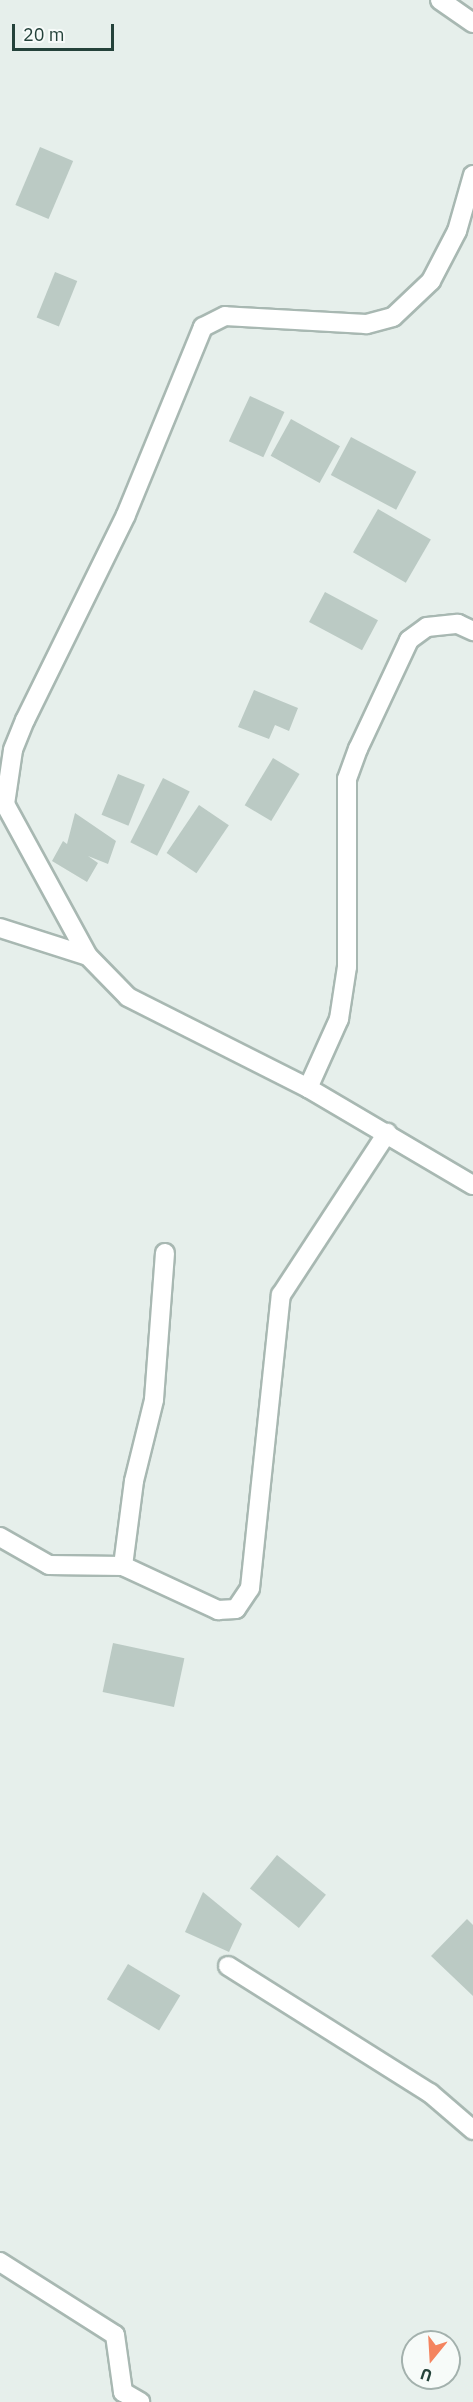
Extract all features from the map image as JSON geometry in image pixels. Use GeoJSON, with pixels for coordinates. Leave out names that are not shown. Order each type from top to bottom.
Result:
{"type":"FeatureCollection","features":[{"type":"Feature","properties":{"kind":"street"},"geometry":{"type":"LineString","coordinates":[[440,0],[473,23]]}},
{"type":"Feature","properties":{"kind":"street"},"geometry":{"type":"LineString","coordinates":[[473,175],[457,231],[431,282],[393,317],[366,324],[225,316],[204,327],[194,341],[126,515],[25,720],[6,785],[5,804],[88,956],[128,997],[308,1088],[473,1185]]}},
{"type":"Feature","properties":{"kind":"street"},"geometry":{"type":"LineString","coordinates":[[308,1088],[339,1019],[345,978],[347,779],[358,749],[409,640],[427,627],[458,624],[473,631]]}},
{"type":"Feature","properties":{"kind":"street"},"geometry":{"type":"LineString","coordinates":[[0,928],[88,956]]}},
{"type":"Feature","properties":{"kind":"street"},"geometry":{"type":"LineString","coordinates":[[0,1537],[49,1565],[123,1566],[218,1610],[236,1609],[246,1600],[281,1295],[387,1133]]}},
{"type":"Feature","properties":{"kind":"street"},"geometry":{"type":"LineString","coordinates":[[123,1566],[134,1481],[154,1400],[165,1253]]}},
{"type":"Feature","properties":{"kind":"street"},"geometry":{"type":"LineString","coordinates":[[228,1966],[430,2093],[473,2130]]}},
{"type":"Feature","properties":{"kind":"street"},"geometry":{"type":"LineString","coordinates":[[0,2262],[115,2336],[123,2392],[140,2402]]}},
{"type":"Feature","properties":{"kind":"building"},"geometry":{"type":"Polygon","coordinates":[[[40,147],[73,161],[49,219],[15,205],[40,147]]]}},
{"type":"Feature","properties":{"kind":"building"},"geometry":{"type":"Polygon","coordinates":[[[55,272],[77,281],[59,326],[37,317],[55,272]]]}},
{"type":"Feature","properties":{"kind":"building"},"geometry":{"type":"Polygon","coordinates":[[[250,396],[284,412],[263,457],[229,441],[250,396]]]}},
{"type":"Feature","properties":{"kind":"building"},"geometry":{"type":"Polygon","coordinates":[[[291,419],[340,446],[320,483],[271,456],[291,419]]]}},
{"type":"Feature","properties":{"kind":"building"},"geometry":{"type":"Polygon","coordinates":[[[351,437],[416,472],[396,510],[331,475],[351,437]]]}},
{"type":"Feature","properties":{"kind":"building"},"geometry":{"type":"Polygon","coordinates":[[[378,509],[431,540],[406,583],[353,552],[378,509]]]}},
{"type":"Feature","properties":{"kind":"building"},"geometry":{"type":"Polygon","coordinates":[[[325,592],[378,620],[362,650],[309,622],[325,592]]]}},
{"type":"Feature","properties":{"kind":"building"},"geometry":{"type":"Polygon","coordinates":[[[254,690],[298,708],[289,731],[275,725],[269,739],[238,727],[254,690]]]}},
{"type":"Feature","properties":{"kind":"building"},"geometry":{"type":"Polygon","coordinates":[[[273,758],[300,774],[271,821],[245,805],[273,758]]]}},
{"type":"Feature","properties":{"kind":"building"},"geometry":{"type":"Polygon","coordinates":[[[118,774],[145,785],[128,826],[102,815],[118,774]]]}},
{"type":"Feature","properties":{"kind":"building"},"geometry":{"type":"Polygon","coordinates":[[[163,778],[190,792],[157,856],[130,842],[163,778]]]}},
{"type":"Feature","properties":{"kind":"building"},"geometry":{"type":"Polygon","coordinates":[[[199,805],[229,825],[196,873],[167,853],[199,805]]]}},
{"type":"Feature","properties":{"kind":"building"},"geometry":{"type":"Polygon","coordinates":[[[75,813],[116,841],[108,864],[88,856],[98,863],[87,882],[52,861],[63,841],[67,844],[75,813]]]}},
{"type":"Feature","properties":{"kind":"building"},"geometry":{"type":"Polygon","coordinates":[[[113,1643],[184,1658],[174,1707],[103,1692],[113,1643]]]}},
{"type":"Feature","properties":{"kind":"building"},"geometry":{"type":"Polygon","coordinates":[[[277,1855],[326,1895],[299,1928],[250,1888],[277,1855]]]}},
{"type":"Feature","properties":{"kind":"building"},"geometry":{"type":"Polygon","coordinates":[[[203,1892],[242,1924],[229,1952],[185,1932],[203,1892]]]}},
{"type":"Feature","properties":{"kind":"building"},"geometry":{"type":"Polygon","coordinates":[[[467,1919],[473,1925],[473,1996],[431,1956],[467,1919]]]}},
{"type":"Feature","properties":{"kind":"building"},"geometry":{"type":"Polygon","coordinates":[[[128,1964],[180,1995],[159,2031],[107,1999],[128,1964]]]}}]}
